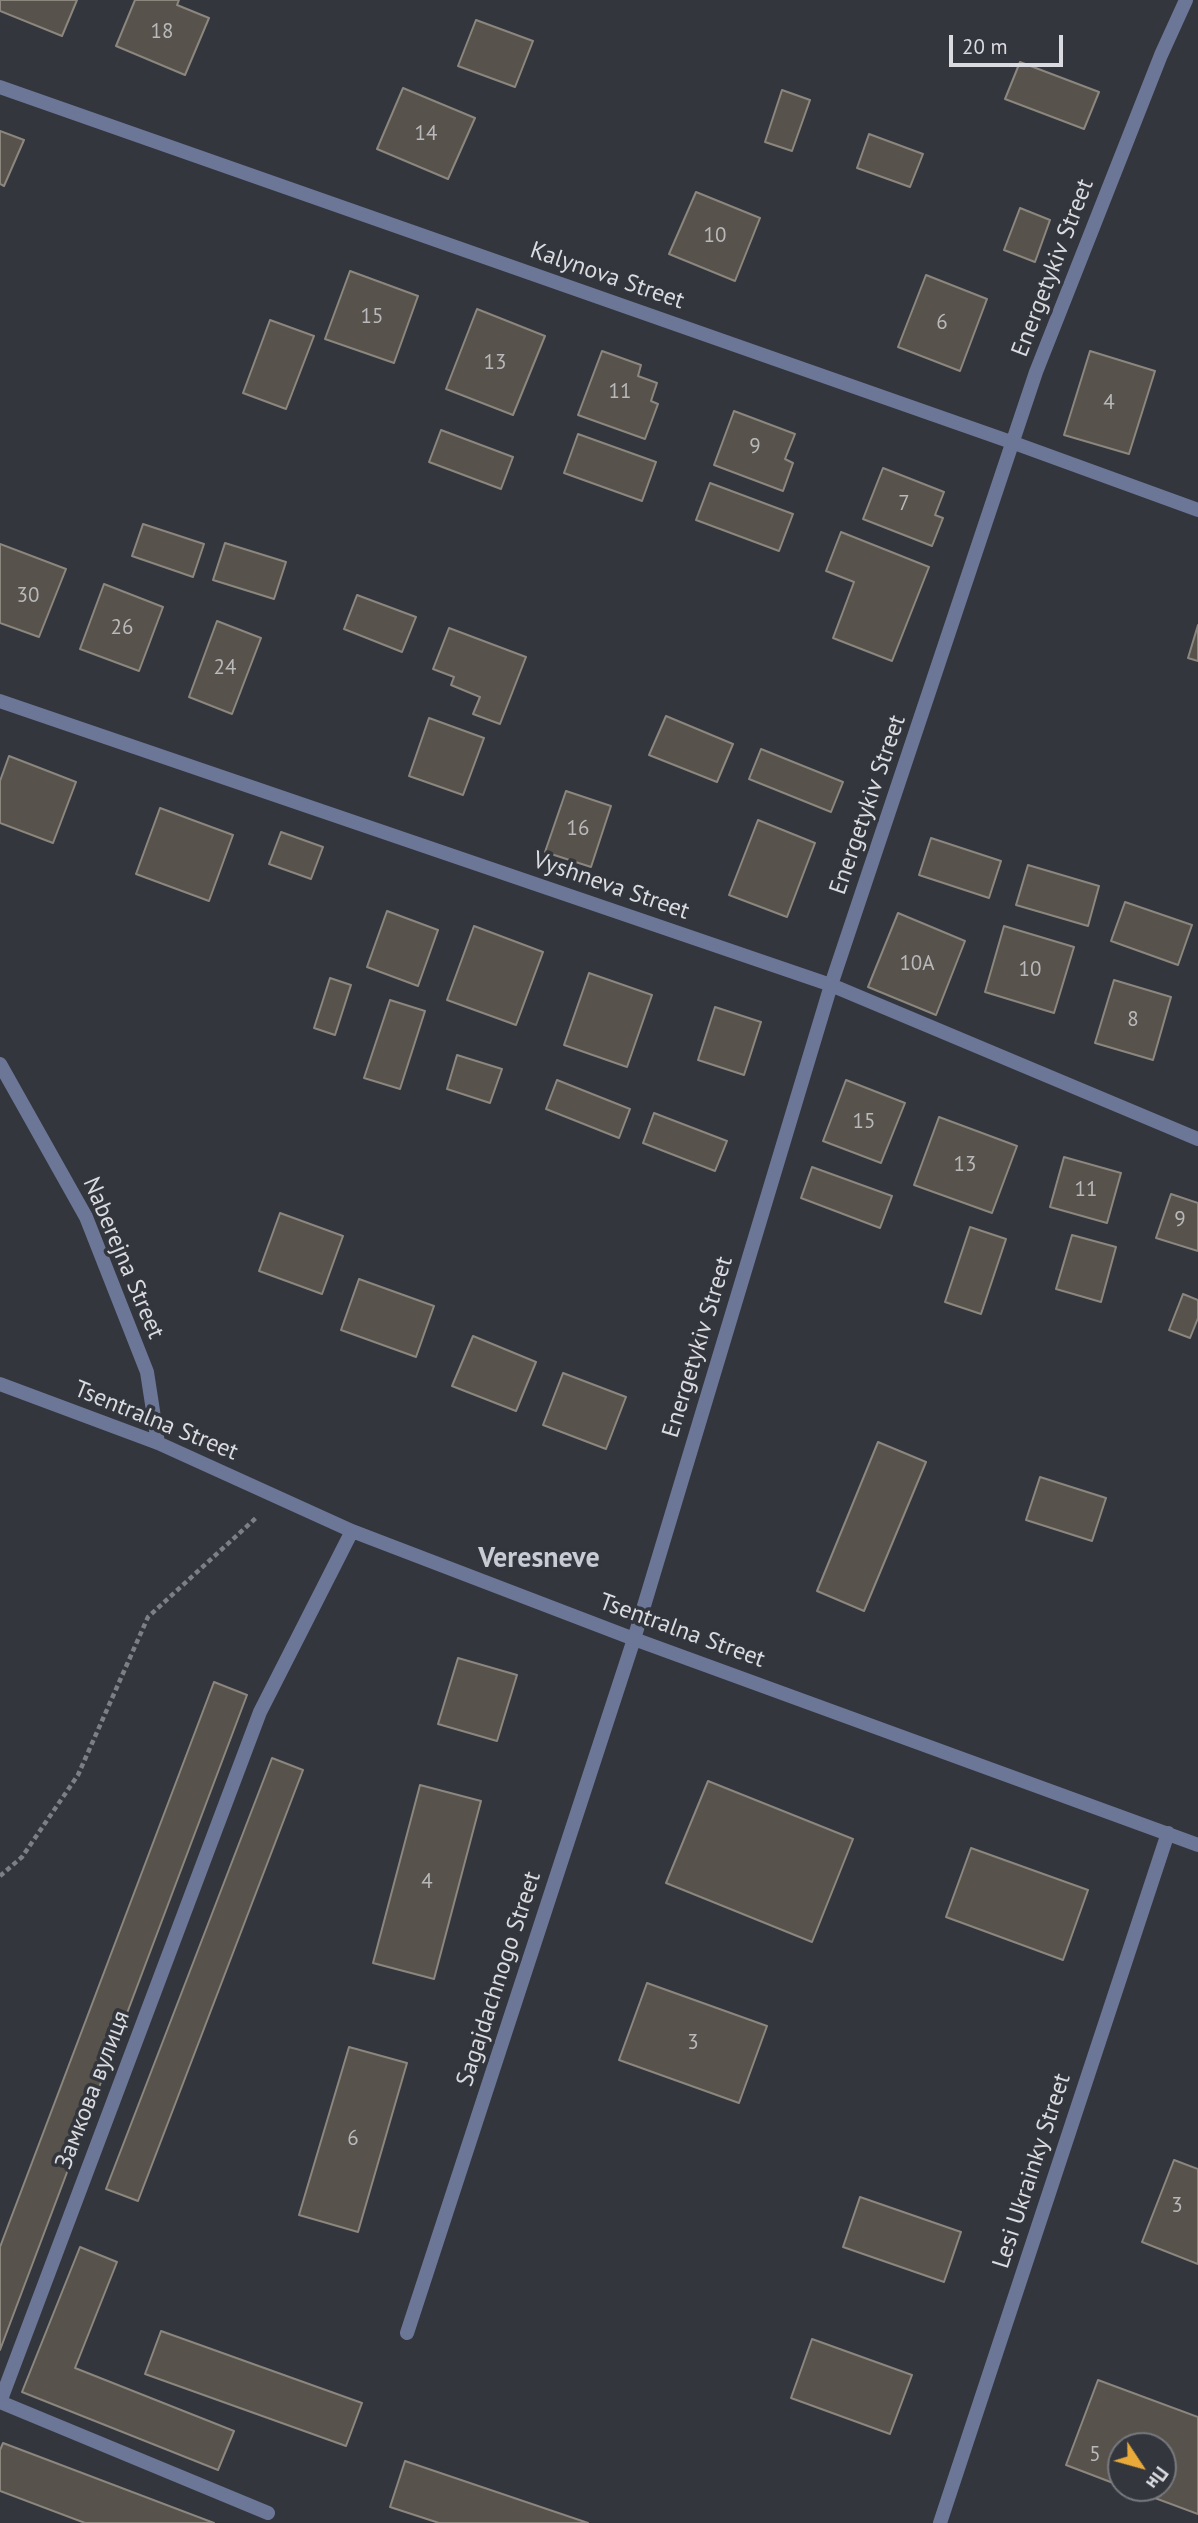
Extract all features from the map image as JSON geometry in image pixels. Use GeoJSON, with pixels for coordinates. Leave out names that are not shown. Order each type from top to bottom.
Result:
{"type":"FeatureCollection","features":[{"type":"Feature","properties":{"kind":"street","name":"Energetykiv Street"},"geometry":{"type":"LineString","coordinates":[[634,1639],[831,985],[1036,372],[1156,68],[1186,0]]}},
{"type":"Feature","properties":{"kind":"street","name":"Kalynova Street"},"geometry":{"type":"LineString","coordinates":[[0,87],[1198,510]]}},
{"type":"Feature","properties":{"kind":"street","name":"Vyshneva Street"},"geometry":{"type":"LineString","coordinates":[[0,701],[831,985],[1198,1139]]}},
{"type":"Feature","properties":{"kind":"street","name":"Naberejna Street"},"geometry":{"type":"LineString","coordinates":[[0,1064],[86,1217],[147,1372],[158,1443]]}},
{"type":"Feature","properties":{"kind":"street","name":"Tsentralna Street"},"geometry":{"type":"LineString","coordinates":[[0,1384],[158,1443],[352,1531],[634,1639],[1198,1845]]}},
{"type":"Feature","properties":{"kind":"street","name":"Замкова вулиця"},"geometry":{"type":"LineString","coordinates":[[268,2513],[0,2402],[260,1712],[352,1531]]}},
{"type":"Feature","properties":{"kind":"street","name":"Sagajdachnogo Street"},"geometry":{"type":"LineString","coordinates":[[407,2333],[634,1639]]}},
{"type":"Feature","properties":{"kind":"street","name":"Lesi Ukrainky Street"},"geometry":{"type":"LineString","coordinates":[[940,2523],[1168,1833]]}},
{"type":"Feature","properties":{"kind":"path"},"geometry":{"type":"LineString","coordinates":[[0,1876],[22,1857],[78,1775],[148,1617],[278,1498]]}},
{"type":"Feature","properties":{"kind":"building"},"geometry":{"type":"Polygon","coordinates":[[[0,0],[77,0],[62,36],[0,11],[0,0]]]}},
{"type":"Feature","properties":{"kind":"building"},"geometry":{"type":"Polygon","coordinates":[[[135,0],[179,0],[177,5],[209,18],[185,75],[116,46],[135,0]]]}},
{"type":"Feature","properties":{"kind":"building"},"geometry":{"type":"Polygon","coordinates":[[[476,20],[533,41],[515,87],[458,66],[476,20]]]}},
{"type":"Feature","properties":{"kind":"building"},"geometry":{"type":"Polygon","coordinates":[[[1020,62],[1099,92],[1084,129],[1005,99],[1020,62]]]}},
{"type":"Feature","properties":{"kind":"building"},"geometry":{"type":"Polygon","coordinates":[[[403,88],[475,118],[448,179],[377,149],[403,88]]]}},
{"type":"Feature","properties":{"kind":"building"},"geometry":{"type":"Polygon","coordinates":[[[782,90],[810,100],[792,151],[765,142],[782,90]]]}},
{"type":"Feature","properties":{"kind":"building"},"geometry":{"type":"Polygon","coordinates":[[[0,131],[24,140],[4,186],[0,184],[0,131]]]}},
{"type":"Feature","properties":{"kind":"building"},"geometry":{"type":"Polygon","coordinates":[[[869,134],[923,154],[910,187],[857,168],[869,134]]]}},
{"type":"Feature","properties":{"kind":"building"},"geometry":{"type":"Polygon","coordinates":[[[696,192],[760,218],[735,281],[669,254],[696,192]]]}},
{"type":"Feature","properties":{"kind":"building"},"geometry":{"type":"Polygon","coordinates":[[[1020,208],[1050,220],[1035,262],[1004,250],[1020,208]]]}},
{"type":"Feature","properties":{"kind":"building"},"geometry":{"type":"Polygon","coordinates":[[[350,271],[418,296],[394,363],[325,339],[350,271]]]}},
{"type":"Feature","properties":{"kind":"building"},"geometry":{"type":"Polygon","coordinates":[[[926,275],[987,299],[960,371],[898,347],[926,275]]]}},
{"type":"Feature","properties":{"kind":"building"},"geometry":{"type":"Polygon","coordinates":[[[477,309],[545,336],[513,415],[446,389],[477,309]]]}},
{"type":"Feature","properties":{"kind":"building"},"geometry":{"type":"Polygon","coordinates":[[[270,320],[314,336],[286,409],[243,393],[270,320]]]}},
{"type":"Feature","properties":{"kind":"building"},"geometry":{"type":"Polygon","coordinates":[[[602,351],[641,365],[638,376],[657,383],[651,401],[658,404],[645,439],[578,415],[602,351]]]}},
{"type":"Feature","properties":{"kind":"building"},"geometry":{"type":"Polygon","coordinates":[[[1090,351],[1155,371],[1129,454],[1064,435],[1090,351]]]}},
{"type":"Feature","properties":{"kind":"building"},"geometry":{"type":"Polygon","coordinates":[[[734,411],[795,434],[785,459],[793,463],[783,491],[714,465],[734,411]]]}},
{"type":"Feature","properties":{"kind":"building"},"geometry":{"type":"Polygon","coordinates":[[[441,430],[513,457],[501,489],[429,462],[441,430]]]}},
{"type":"Feature","properties":{"kind":"building"},"geometry":{"type":"Polygon","coordinates":[[[578,434],[656,462],[642,501],[564,473],[578,434]]]}},
{"type":"Feature","properties":{"kind":"building"},"geometry":{"type":"Polygon","coordinates":[[[883,468],[944,492],[935,515],[943,518],[932,546],[863,519],[883,468]]]}},
{"type":"Feature","properties":{"kind":"building"},"geometry":{"type":"Polygon","coordinates":[[[710,483],[793,514],[779,551],[696,520],[710,483]]]}},
{"type":"Feature","properties":{"kind":"building"},"geometry":{"type":"Polygon","coordinates":[[[143,524],[204,544],[193,577],[132,556],[143,524]]]}},
{"type":"Feature","properties":{"kind":"building"},"geometry":{"type":"Polygon","coordinates":[[[841,532],[929,567],[892,661],[833,638],[854,582],[826,571],[841,532]]]}},
{"type":"Feature","properties":{"kind":"building"},"geometry":{"type":"Polygon","coordinates":[[[225,543],[286,562],[274,599],[213,580],[225,543]]]}},
{"type":"Feature","properties":{"kind":"building"},"geometry":{"type":"Polygon","coordinates":[[[0,544],[66,569],[39,637],[0,623],[0,544]]]}},
{"type":"Feature","properties":{"kind":"building"},"geometry":{"type":"Polygon","coordinates":[[[104,584],[163,607],[139,671],[80,649],[104,584]]]}},
{"type":"Feature","properties":{"kind":"building"},"geometry":{"type":"Polygon","coordinates":[[[357,595],[416,617],[402,652],[344,629],[357,595]]]}},
{"type":"Feature","properties":{"kind":"building"},"geometry":{"type":"Polygon","coordinates":[[[217,621],[261,638],[232,714],[189,697],[217,621]]]}},
{"type":"Feature","properties":{"kind":"building"},"geometry":{"type":"Polygon","coordinates":[[[1198,625],[1198,661],[1188,658],[1198,625]]]}},
{"type":"Feature","properties":{"kind":"building"},"geometry":{"type":"Polygon","coordinates":[[[449,628],[526,657],[500,724],[473,714],[480,697],[451,685],[454,677],[433,669],[449,628]]]}},
{"type":"Feature","properties":{"kind":"building"},"geometry":{"type":"Polygon","coordinates":[[[666,716],[733,744],[717,782],[649,755],[666,716]]]}},
{"type":"Feature","properties":{"kind":"building"},"geometry":{"type":"Polygon","coordinates":[[[429,718],[484,738],[463,795],[409,776],[429,718]]]}},
{"type":"Feature","properties":{"kind":"building"},"geometry":{"type":"Polygon","coordinates":[[[761,749],[843,782],[831,812],[749,779],[761,749]]]}},
{"type":"Feature","properties":{"kind":"building"},"geometry":{"type":"Polygon","coordinates":[[[9,756],[76,782],[53,843],[0,823],[0,781],[9,756]]]}},
{"type":"Feature","properties":{"kind":"building"},"geometry":{"type":"Polygon","coordinates":[[[566,791],[611,806],[591,867],[545,852],[566,791]]]}},
{"type":"Feature","properties":{"kind":"building"},"geometry":{"type":"Polygon","coordinates":[[[160,808],[233,835],[209,901],[136,874],[160,808]]]}},
{"type":"Feature","properties":{"kind":"building"},"geometry":{"type":"Polygon","coordinates":[[[758,820],[815,843],[787,917],[729,895],[758,820]]]}},
{"type":"Feature","properties":{"kind":"building"},"geometry":{"type":"Polygon","coordinates":[[[281,832],[323,847],[311,879],[269,864],[281,832]]]}},
{"type":"Feature","properties":{"kind":"building"},"geometry":{"type":"Polygon","coordinates":[[[931,838],[1001,861],[989,898],[919,875],[931,838]]]}},
{"type":"Feature","properties":{"kind":"building"},"geometry":{"type":"Polygon","coordinates":[[[1028,865],[1099,886],[1088,926],[1016,905],[1028,865]]]}},
{"type":"Feature","properties":{"kind":"building"},"geometry":{"type":"Polygon","coordinates":[[[1125,902],[1192,925],[1178,965],[1111,941],[1125,902]]]}},
{"type":"Feature","properties":{"kind":"building"},"geometry":{"type":"Polygon","coordinates":[[[387,911],[438,930],[418,986],[367,967],[387,911]]]}},
{"type":"Feature","properties":{"kind":"building"},"geometry":{"type":"Polygon","coordinates":[[[898,913],[965,941],[936,1015],[868,987],[898,913]]]}},
{"type":"Feature","properties":{"kind":"building"},"geometry":{"type":"Polygon","coordinates":[[[474,926],[543,952],[516,1025],[447,1000],[474,926]]]}},
{"type":"Feature","properties":{"kind":"building"},"geometry":{"type":"Polygon","coordinates":[[[1004,926],[1074,947],[1054,1013],[985,992],[1004,926]]]}},
{"type":"Feature","properties":{"kind":"building"},"geometry":{"type":"Polygon","coordinates":[[[589,973],[652,995],[627,1067],[564,1045],[589,973]]]}},
{"type":"Feature","properties":{"kind":"building"},"geometry":{"type":"Polygon","coordinates":[[[330,978],[351,985],[335,1035],[314,1028],[330,978]]]}},
{"type":"Feature","properties":{"kind":"building"},"geometry":{"type":"Polygon","coordinates":[[[1114,980],[1171,997],[1153,1060],[1095,1043],[1114,980]]]}},
{"type":"Feature","properties":{"kind":"building"},"geometry":{"type":"Polygon","coordinates":[[[390,1000],[425,1011],[400,1089],[364,1078],[390,1000]]]}},
{"type":"Feature","properties":{"kind":"building"},"geometry":{"type":"Polygon","coordinates":[[[715,1007],[761,1022],[744,1075],[698,1060],[715,1007]]]}},
{"type":"Feature","properties":{"kind":"building"},"geometry":{"type":"Polygon","coordinates":[[[457,1055],[502,1069],[490,1103],[447,1089],[457,1055]]]}},
{"type":"Feature","properties":{"kind":"building"},"geometry":{"type":"Polygon","coordinates":[[[557,1080],[630,1109],[619,1138],[546,1109],[557,1080]]]}},
{"type":"Feature","properties":{"kind":"building"},"geometry":{"type":"Polygon","coordinates":[[[846,1080],[905,1103],[881,1163],[823,1141],[846,1080]]]}},
{"type":"Feature","properties":{"kind":"building"},"geometry":{"type":"Polygon","coordinates":[[[654,1113],[727,1141],[715,1171],[643,1143],[654,1113]]]}},
{"type":"Feature","properties":{"kind":"building"},"geometry":{"type":"Polygon","coordinates":[[[939,1117],[1017,1146],[992,1213],[914,1185],[939,1117]]]}},
{"type":"Feature","properties":{"kind":"building"},"geometry":{"type":"Polygon","coordinates":[[[1064,1157],[1121,1173],[1107,1223],[1050,1207],[1064,1157]]]}},
{"type":"Feature","properties":{"kind":"building"},"geometry":{"type":"Polygon","coordinates":[[[812,1167],[892,1196],[880,1228],[801,1198],[812,1167]]]}},
{"type":"Feature","properties":{"kind":"building"},"geometry":{"type":"Polygon","coordinates":[[[1171,1194],[1198,1203],[1198,1251],[1156,1238],[1171,1194]]]}},
{"type":"Feature","properties":{"kind":"building"},"geometry":{"type":"Polygon","coordinates":[[[280,1213],[343,1236],[322,1294],[259,1271],[280,1213]]]}},
{"type":"Feature","properties":{"kind":"building"},"geometry":{"type":"Polygon","coordinates":[[[970,1227],[1006,1239],[981,1314],[945,1302],[970,1227]]]}},
{"type":"Feature","properties":{"kind":"building"},"geometry":{"type":"Polygon","coordinates":[[[1072,1235],[1116,1247],[1101,1302],[1056,1289],[1072,1235]]]}},
{"type":"Feature","properties":{"kind":"building"},"geometry":{"type":"Polygon","coordinates":[[[359,1279],[434,1306],[416,1357],[341,1330],[359,1279]]]}},
{"type":"Feature","properties":{"kind":"building"},"geometry":{"type":"Polygon","coordinates":[[[1183,1294],[1198,1300],[1198,1318],[1190,1338],[1169,1330],[1183,1294]]]}},
{"type":"Feature","properties":{"kind":"building"},"geometry":{"type":"Polygon","coordinates":[[[473,1336],[536,1362],[516,1411],[452,1386],[473,1336]]]}},
{"type":"Feature","properties":{"kind":"building"},"geometry":{"type":"Polygon","coordinates":[[[563,1373],[626,1397],[606,1449],[543,1425],[563,1373]]]}},
{"type":"Feature","properties":{"kind":"building"},"geometry":{"type":"Polygon","coordinates":[[[878,1442],[926,1462],[864,1611],[817,1591],[878,1442]]]}},
{"type":"Feature","properties":{"kind":"building"},"geometry":{"type":"Polygon","coordinates":[[[1040,1477],[1106,1498],[1092,1541],[1026,1520],[1040,1477]]]}},
{"type":"Feature","properties":{"kind":"building"},"geometry":{"type":"Polygon","coordinates":[[[458,1658],[517,1675],[497,1741],[438,1724],[458,1658]]]}},
{"type":"Feature","properties":{"kind":"building"},"geometry":{"type":"Polygon","coordinates":[[[214,1682],[247,1695],[0,2350],[0,2247],[214,1682]]]}},
{"type":"Feature","properties":{"kind":"building"},"geometry":{"type":"Polygon","coordinates":[[[272,1758],[303,1770],[138,2201],[106,2189],[272,1758]]]}},
{"type":"Feature","properties":{"kind":"building"},"geometry":{"type":"Polygon","coordinates":[[[708,1781],[853,1839],[812,1942],[666,1883],[708,1781]]]}},
{"type":"Feature","properties":{"kind":"building"},"geometry":{"type":"Polygon","coordinates":[[[420,1785],[481,1801],[434,1979],[373,1963],[420,1785]]]}},
{"type":"Feature","properties":{"kind":"building"},"geometry":{"type":"Polygon","coordinates":[[[971,1848],[1088,1890],[1063,1960],[946,1917],[971,1848]]]}},
{"type":"Feature","properties":{"kind":"building"},"geometry":{"type":"Polygon","coordinates":[[[647,1983],[767,2026],[739,2103],[619,2060],[647,1983]]]}},
{"type":"Feature","properties":{"kind":"building"},"geometry":{"type":"Polygon","coordinates":[[[349,2047],[407,2063],[358,2232],[299,2215],[349,2047]]]}},
{"type":"Feature","properties":{"kind":"building"},"geometry":{"type":"Polygon","coordinates":[[[1174,2160],[1198,2169],[1198,2264],[1142,2242],[1174,2160]]]}},
{"type":"Feature","properties":{"kind":"building"},"geometry":{"type":"Polygon","coordinates":[[[860,2197],[961,2232],[944,2282],[843,2247],[860,2197]]]}},
{"type":"Feature","properties":{"kind":"building"},"geometry":{"type":"Polygon","coordinates":[[[80,2247],[117,2262],[75,2368],[234,2431],[218,2470],[22,2392],[80,2247]]]}},
{"type":"Feature","properties":{"kind":"building"},"geometry":{"type":"Polygon","coordinates":[[[161,2331],[362,2403],[346,2446],[145,2374],[161,2331]]]}},
{"type":"Feature","properties":{"kind":"building"},"geometry":{"type":"Polygon","coordinates":[[[812,2339],[912,2375],[890,2434],[791,2398],[812,2339]]]}},
{"type":"Feature","properties":{"kind":"building"},"geometry":{"type":"Polygon","coordinates":[[[1098,2380],[1198,2417],[1198,2514],[1166,2502],[1177,2502],[1177,2432],[1107,2432],[1107,2481],[1066,2465],[1098,2380]]]}},
{"type":"Feature","properties":{"kind":"building"},"geometry":{"type":"Polygon","coordinates":[[[3,2443],[214,2523],[85,2523],[0,2491],[0,2450],[3,2443]]]}},
{"type":"Feature","properties":{"kind":"building"},"geometry":{"type":"Polygon","coordinates":[[[405,2461],[588,2523],[439,2523],[390,2507],[405,2461]]]}},
{"type":"Feature","properties":{"kind":"district","name":"Veresneve"},"geometry":{"type":"Point","coordinates":[539,1559]}}]}
